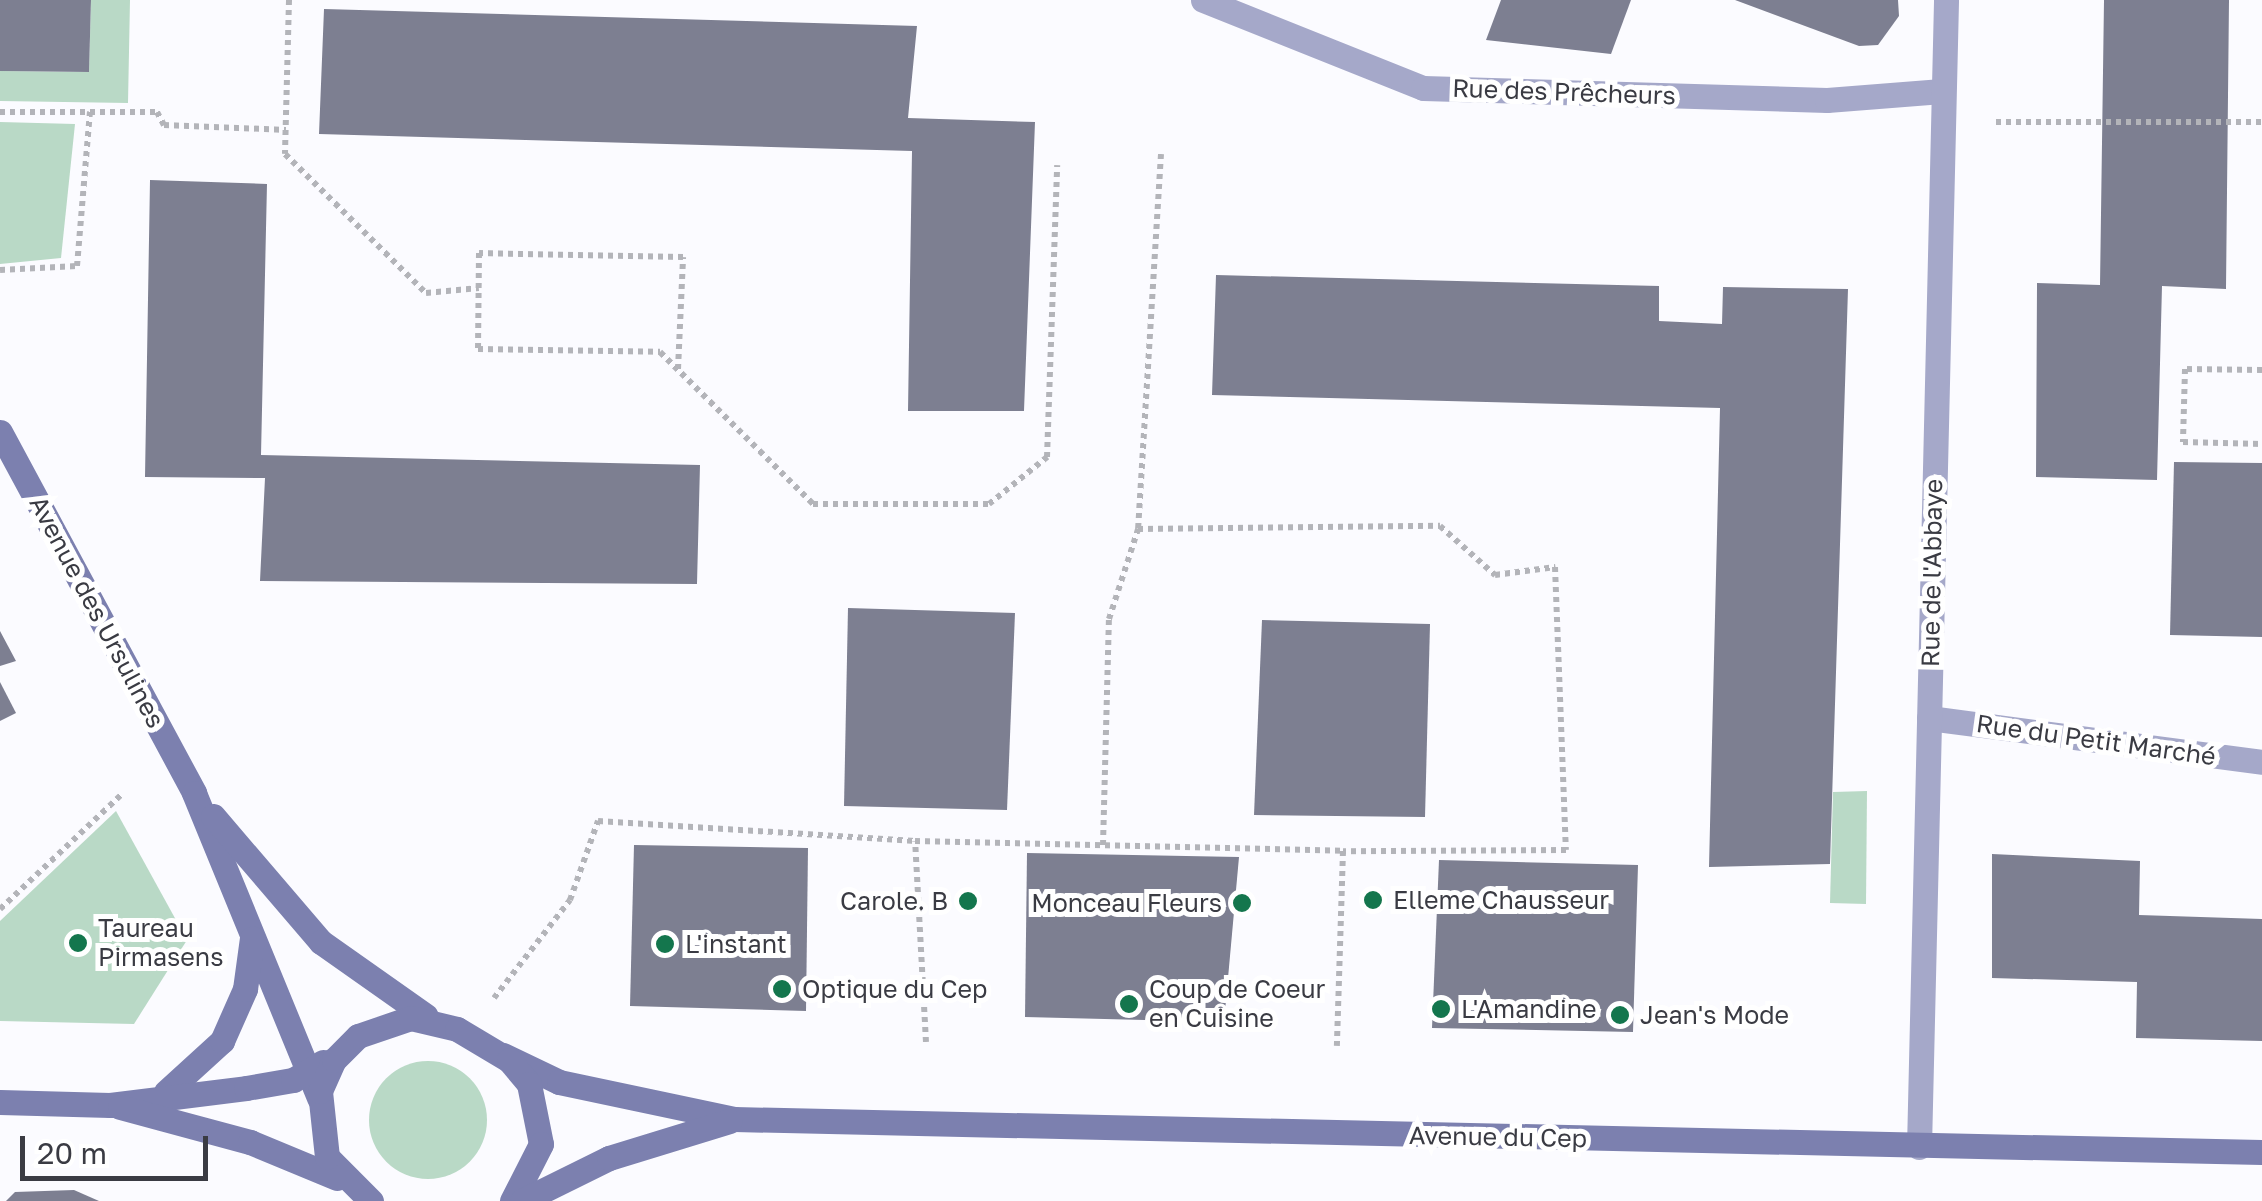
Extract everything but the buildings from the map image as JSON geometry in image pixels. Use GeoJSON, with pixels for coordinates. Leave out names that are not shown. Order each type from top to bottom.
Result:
{"type":"FeatureCollection","features":[{"type":"Feature","properties":{"kind":"street","name":"Rue des Prêcheurs"},"geometry":{"type":"LineString","coordinates":[[1203,0],[1423,88],[1827,100],[1942,91]]}},
{"type":"Feature","properties":{"kind":"street","name":"Rue de l'Abbaye"},"geometry":{"type":"LineString","coordinates":[[1919,1147],[1946,0]]}},
{"type":"Feature","properties":{"kind":"street","name":"Avenue des Ursulines"},"geometry":{"type":"LineString","coordinates":[[0,432],[194,793],[310,1070],[319,1098],[324,1150],[348,1185]]}},
{"type":"Feature","properties":{"kind":"street","name":"Rue du Petit Marché"},"geometry":{"type":"LineString","coordinates":[[1929,718],[2262,762]]}},
{"type":"Feature","properties":{"kind":"street","name":"Avenue des Ursulines"},"geometry":{"type":"LineString","coordinates":[[194,793],[321,942],[435,1021],[503,1055]]}},
{"type":"Feature","properties":{"kind":"street"},"geometry":{"type":"LineString","coordinates":[[162,1094],[222,1041],[245,989],[252,933]]}},
{"type":"Feature","properties":{"kind":"street"},"geometry":{"type":"LineString","coordinates":[[110,1105],[162,1094],[279,1083],[310,1070],[376,1026],[435,1021]]}},
{"type":"Feature","properties":{"kind":"street"},"geometry":{"type":"LineString","coordinates":[[319,1098],[343,1050]]}},
{"type":"Feature","properties":{"kind":"street","name":"Avenue du Cep"},"geometry":{"type":"LineString","coordinates":[[503,1055],[559,1082],[734,1120],[2262,1152]]}},
{"type":"Feature","properties":{"kind":"street"},"geometry":{"type":"LineString","coordinates":[[503,1055],[536,1099],[539,1152],[525,1200]]}},
{"type":"Feature","properties":{"kind":"street"},"geometry":{"type":"LineString","coordinates":[[0,1102],[110,1105],[250,1142],[348,1185],[372,1201]]}},
{"type":"Feature","properties":{"kind":"street","name":"Avenue du Cep"},"geometry":{"type":"LineString","coordinates":[[525,1200],[635,1148],[734,1120]]}},
{"type":"Feature","properties":{"kind":"path"},"geometry":{"type":"LineString","coordinates":[[289,0],[285,154],[426,293],[478,288]]}},
{"type":"Feature","properties":{"kind":"path"},"geometry":{"type":"LineString","coordinates":[[0,112],[158,112],[164,125],[286,130]]}},
{"type":"Feature","properties":{"kind":"path"},"geometry":{"type":"LineString","coordinates":[[0,270],[77,266],[90,112]]}},
{"type":"Feature","properties":{"kind":"path"},"geometry":{"type":"LineString","coordinates":[[1996,122],[2262,122]]}},
{"type":"Feature","properties":{"kind":"path"},"geometry":{"type":"LineString","coordinates":[[1104,846],[1109,619],[1138,530],[1161,154]]}},
{"type":"Feature","properties":{"kind":"path"},"geometry":{"type":"LineString","coordinates":[[678,369],[682,258],[480,253],[478,349],[660,352],[813,504],[989,504],[1047,457],[1057,166]]}},
{"type":"Feature","properties":{"kind":"path"},"geometry":{"type":"LineString","coordinates":[[2262,370],[2185,369],[2183,442],[2262,444]]}},
{"type":"Feature","properties":{"kind":"path"},"geometry":{"type":"LineString","coordinates":[[494,998],[570,900],[598,821],[914,841],[1344,852],[1566,850],[1554,567],[1495,575],[1440,526],[1138,530]]}},
{"type":"Feature","properties":{"kind":"path"},"geometry":{"type":"LineString","coordinates":[[0,909],[121,795]]}},
{"type":"Feature","properties":{"kind":"path"},"geometry":{"type":"LineString","coordinates":[[914,841],[926,1042]]}},
{"type":"Feature","properties":{"kind":"path"},"geometry":{"type":"LineString","coordinates":[[1337,1046],[1344,852]]}},
{"type":"Feature","properties":{"kind":"green space"},"geometry":{"type":"Polygon","coordinates":[[[91,0],[130,0],[128,103],[0,101],[0,71],[89,72],[91,0]]]}},
{"type":"Feature","properties":{"kind":"green space"},"geometry":{"type":"Polygon","coordinates":[[[0,122],[75,124],[61,258],[0,264],[0,122]]]}},
{"type":"Feature","properties":{"kind":"green space"},"geometry":{"type":"Polygon","coordinates":[[[1867,791],[1866,904],[1830,903],[1833,792],[1867,791]]]}},
{"type":"Feature","properties":{"kind":"green space"},"geometry":{"type":"Polygon","coordinates":[[[116,811],[187,940],[134,1024],[0,1021],[0,921],[116,811]]]}},
{"type":"Feature","properties":{"kind":"green space"},"geometry":{"type":"Polygon","coordinates":[[[428,1061],[450,1066],[470,1078],[482,1098],[487,1120],[482,1142],[470,1162],[450,1174],[428,1179],[406,1174],[386,1162],[374,1142],[369,1120],[374,1098],[386,1078],[406,1066],[428,1061]]]}},
{"type":"Feature","properties":{"kind":"place","name":"Elleme Chausseur"},"geometry":{"type":"Point","coordinates":[1373,900]}},
{"type":"Feature","properties":{"kind":"place","name":"Carole. B"},"geometry":{"type":"Point","coordinates":[968,901]}},
{"type":"Feature","properties":{"kind":"place","name":"Monceau Fleurs"},"geometry":{"type":"Point","coordinates":[1242,903]}},
{"type":"Feature","properties":{"kind":"place","name":"Taureau Pirmasens"},"geometry":{"type":"Point","coordinates":[78,943]}},
{"type":"Feature","properties":{"kind":"place","name":"L'instant"},"geometry":{"type":"Point","coordinates":[665,944]}},
{"type":"Feature","properties":{"kind":"place","name":"Optique du Cep"},"geometry":{"type":"Point","coordinates":[782,989]}},
{"type":"Feature","properties":{"kind":"place","name":"Coup de Coeur en Cuisine"},"geometry":{"type":"Point","coordinates":[1129,1004]}},
{"type":"Feature","properties":{"kind":"place","name":"L'Amandine"},"geometry":{"type":"Point","coordinates":[1441,1009]}},
{"type":"Feature","properties":{"kind":"place","name":"Jean's Mode"},"geometry":{"type":"Point","coordinates":[1620,1015]}}]}
